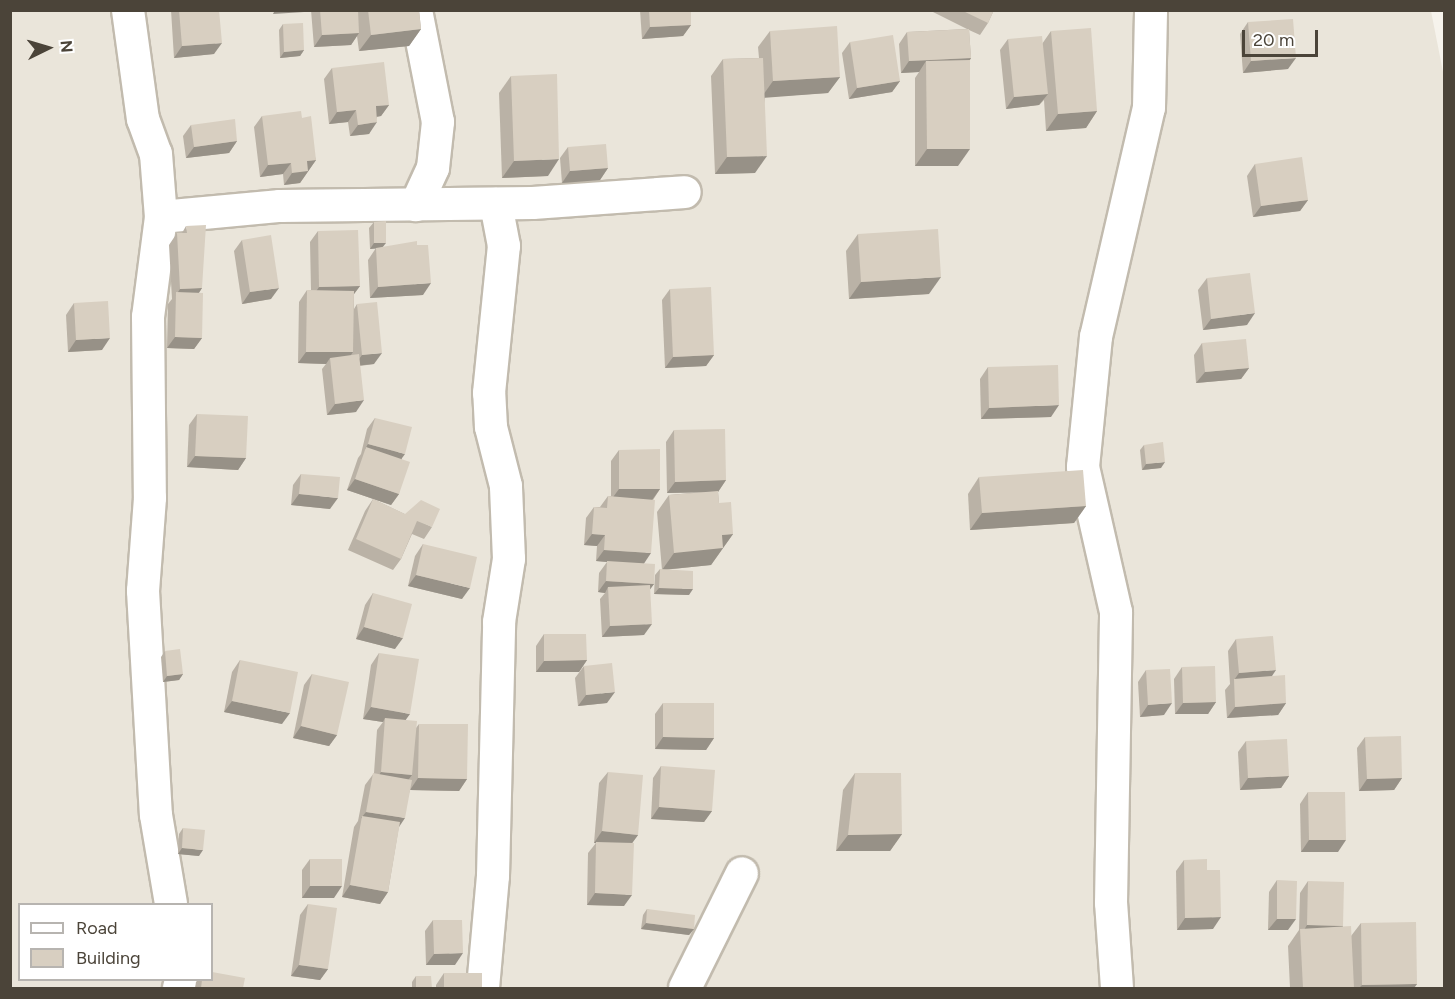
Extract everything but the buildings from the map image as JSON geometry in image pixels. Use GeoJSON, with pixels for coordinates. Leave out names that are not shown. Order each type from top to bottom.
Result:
{"type":"FeatureCollection","features":[{"type":"Feature","properties":{"kind":"street"},"geometry":{"type":"LineString","coordinates":[[128,10],[143,119],[156,154],[161,217],[148,317],[150,498],[143,591],[154,804],[171,903]]}},
{"type":"Feature","properties":{"kind":"street"},"geometry":{"type":"LineString","coordinates":[[416,10],[438,122],[433,168],[416,205]]}},
{"type":"Feature","properties":{"kind":"street"},"geometry":{"type":"LineString","coordinates":[[1118,988],[1111,903],[1116,612],[1083,467],[1096,337],[1149,108],[1151,10]]}},
{"type":"Feature","properties":{"kind":"street"},"geometry":{"type":"LineString","coordinates":[[161,217],[280,206],[496,204],[685,192]]}},
{"type":"Feature","properties":{"kind":"street"},"geometry":{"type":"LineString","coordinates":[[483,988],[493,876],[499,622],[509,559],[506,486],[491,427],[489,393],[504,246],[496,204]]}},
{"type":"Feature","properties":{"kind":"street"},"geometry":{"type":"LineString","coordinates":[[685,988],[742,873]]}},
{"type":"Feature","properties":{"kind":"shaded area"},"geometry":{"type":"Polygon","coordinates":[[[10,11],[1431,11],[1444,77],[1444,988],[11,988],[10,11]]]}}]}
